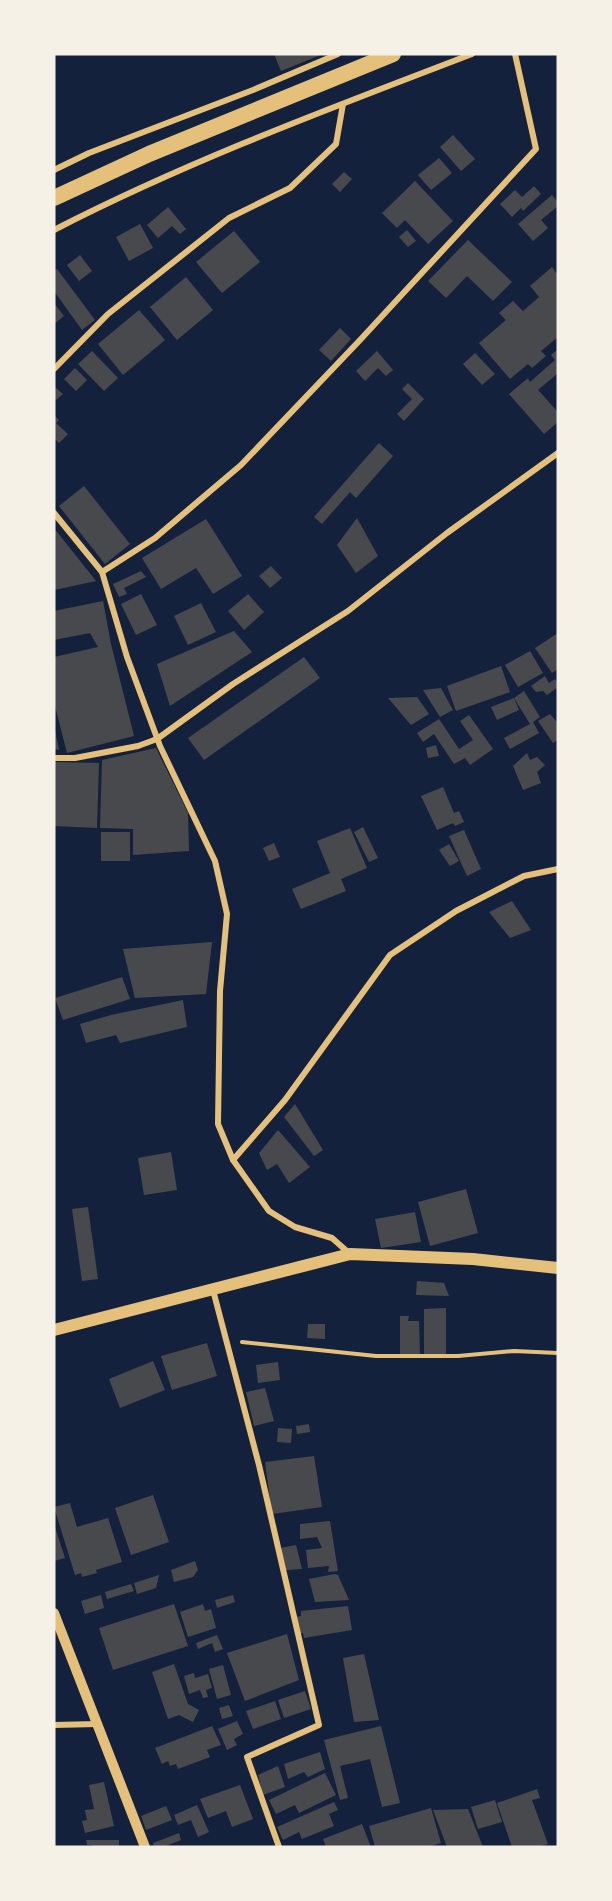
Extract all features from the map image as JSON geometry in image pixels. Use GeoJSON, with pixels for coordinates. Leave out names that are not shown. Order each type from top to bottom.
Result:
{"type":"FeatureCollection","features":[{"type":"Feature","properties":{"kind":"highway"},"geometry":{"type":"LineString","coordinates":[[54,198],[150,153],[393,54]]}},
{"type":"Feature","properties":{"kind":"main road"},"geometry":{"type":"LineString","coordinates":[[54,1330],[350,1254],[473,1259],[558,1268]]}},
{"type":"Feature","properties":{"kind":"street"},"geometry":{"type":"LineString","coordinates":[[54,170],[89,153],[253,90],[339,54]]}},
{"type":"Feature","properties":{"kind":"street"},"geometry":{"type":"LineString","coordinates":[[54,230],[99,207],[170,176],[343,104],[472,54]]}},
{"type":"Feature","properties":{"kind":"street"},"geometry":{"type":"LineString","coordinates":[[102,573],[155,538],[241,465],[536,149],[515,54]]}},
{"type":"Feature","properties":{"kind":"street"},"geometry":{"type":"LineString","coordinates":[[54,369],[108,314],[229,218],[290,189],[336,144],[343,104]]}},
{"type":"Feature","properties":{"kind":"street"},"geometry":{"type":"LineString","coordinates":[[54,758],[75,758],[138,746],[157,739],[232,684],[348,611],[447,533],[558,453]]}},
{"type":"Feature","properties":{"kind":"street"},"geometry":{"type":"LineString","coordinates":[[54,513],[102,573],[127,657],[157,739],[215,861],[227,914],[220,991],[218,1124],[233,1160],[268,1211],[295,1227],[332,1238],[350,1254]]}},
{"type":"Feature","properties":{"kind":"street"},"geometry":{"type":"LineString","coordinates":[[233,1160],[285,1100],[390,955],[456,911],[524,876],[558,869]]}},
{"type":"Feature","properties":{"kind":"street"},"geometry":{"type":"LineString","coordinates":[[213,1289],[259,1465],[319,1725],[247,1757],[279,1847]]}},
{"type":"Feature","properties":{"kind":"street"},"geometry":{"type":"LineString","coordinates":[[54,1613],[145,1847]]}},
{"type":"Feature","properties":{"kind":"street"},"geometry":{"type":"LineString","coordinates":[[54,1725],[97,1724]]}},
{"type":"Feature","properties":{"kind":"path"},"geometry":{"type":"LineString","coordinates":[[226,1340],[376,1356],[458,1356],[514,1351],[558,1353]]}},
{"type":"Feature","properties":{"kind":"building"},"geometry":{"type":"Polygon","coordinates":[[[274,54],[323,54],[281,71],[274,54]]]}},
{"type":"Feature","properties":{"kind":"building"},"geometry":{"type":"Polygon","coordinates":[[[453,135],[475,159],[461,171],[440,147],[453,135]]]}},
{"type":"Feature","properties":{"kind":"building"},"geometry":{"type":"Polygon","coordinates":[[[439,158],[452,173],[431,190],[418,175],[439,158]]]}},
{"type":"Feature","properties":{"kind":"building"},"geometry":{"type":"Polygon","coordinates":[[[344,172],[352,179],[340,192],[332,184],[344,172]]]}},
{"type":"Feature","properties":{"kind":"building"},"geometry":{"type":"Polygon","coordinates":[[[415,181],[453,221],[428,244],[405,220],[397,228],[382,213],[415,181]]]}},
{"type":"Feature","properties":{"kind":"building"},"geometry":{"type":"Polygon","coordinates":[[[534,186],[541,194],[523,211],[521,208],[512,217],[500,204],[515,190],[522,197],[534,186]]]}},
{"type":"Feature","properties":{"kind":"building"},"geometry":{"type":"Polygon","coordinates":[[[552,195],[558,202],[558,206],[541,220],[548,228],[533,241],[518,224],[552,195]]]}},
{"type":"Feature","properties":{"kind":"building"},"geometry":{"type":"Polygon","coordinates":[[[168,207],[186,229],[180,234],[172,226],[158,238],[147,225],[168,207]]]}},
{"type":"Feature","properties":{"kind":"building"},"geometry":{"type":"Polygon","coordinates":[[[140,224],[153,248],[129,261],[116,237],[140,224]]]}},
{"type":"Feature","properties":{"kind":"building"},"geometry":{"type":"Polygon","coordinates":[[[407,230],[416,241],[408,247],[399,237],[407,230]]]}},
{"type":"Feature","properties":{"kind":"building"},"geometry":{"type":"Polygon","coordinates":[[[234,231],[260,262],[222,293],[196,262],[234,231]]]}},
{"type":"Feature","properties":{"kind":"building"},"geometry":{"type":"Polygon","coordinates":[[[468,240],[512,282],[493,301],[467,276],[446,298],[428,281],[468,240]]]}},
{"type":"Feature","properties":{"kind":"building"},"geometry":{"type":"Polygon","coordinates":[[[80,255],[92,271],[79,281],[67,265],[80,255]]]}},
{"type":"Feature","properties":{"kind":"building"},"geometry":{"type":"Polygon","coordinates":[[[552,267],[558,275],[558,337],[541,351],[546,356],[532,368],[528,364],[510,379],[479,343],[506,320],[499,313],[513,301],[523,311],[539,297],[530,286],[552,267]]]}},
{"type":"Feature","properties":{"kind":"building"},"geometry":{"type":"Polygon","coordinates":[[[57,269],[95,320],[82,330],[54,291],[54,271],[57,269]]]}},
{"type":"Feature","properties":{"kind":"building"},"geometry":{"type":"Polygon","coordinates":[[[186,277],[213,310],[177,340],[150,307],[186,277]]]}},
{"type":"Feature","properties":{"kind":"building"},"geometry":{"type":"Polygon","coordinates":[[[54,303],[64,316],[54,324],[54,303]]]}},
{"type":"Feature","properties":{"kind":"building"},"geometry":{"type":"Polygon","coordinates":[[[139,310],[165,340],[123,375],[98,344],[139,310]]]}},
{"type":"Feature","properties":{"kind":"building"},"geometry":{"type":"Polygon","coordinates":[[[340,328],[351,339],[331,361],[319,350],[340,328]]]}},
{"type":"Feature","properties":{"kind":"building"},"geometry":{"type":"Polygon","coordinates":[[[558,349],[558,373],[538,390],[558,412],[558,422],[544,434],[509,394],[528,378],[530,382],[555,360],[551,355],[558,349]]]}},
{"type":"Feature","properties":{"kind":"building"},"geometry":{"type":"Polygon","coordinates":[[[92,351],[118,378],[104,391],[78,364],[92,351]]]}},
{"type":"Feature","properties":{"kind":"building"},"geometry":{"type":"Polygon","coordinates":[[[377,351],[393,370],[386,376],[378,368],[365,381],[356,371],[377,351]]]}},
{"type":"Feature","properties":{"kind":"building"},"geometry":{"type":"Polygon","coordinates":[[[475,353],[495,374],[482,385],[463,364],[475,353]]]}},
{"type":"Feature","properties":{"kind":"building"},"geometry":{"type":"Polygon","coordinates":[[[75,368],[87,380],[76,391],[64,379],[75,368]]]}},
{"type":"Feature","properties":{"kind":"building"},"geometry":{"type":"Polygon","coordinates":[[[408,383],[424,399],[404,421],[397,414],[412,399],[402,389],[408,383]]]}},
{"type":"Feature","properties":{"kind":"building"},"geometry":{"type":"Polygon","coordinates":[[[55,387],[63,394],[56,400],[54,398],[55,387]]]}},
{"type":"Feature","properties":{"kind":"building"},"geometry":{"type":"Polygon","coordinates":[[[54,415],[59,420],[56,423],[68,434],[59,443],[54,438],[54,415]]]}},
{"type":"Feature","properties":{"kind":"building"},"geometry":{"type":"Polygon","coordinates":[[[379,443],[393,456],[356,498],[350,492],[322,524],[314,517],[379,443]]]}},
{"type":"Feature","properties":{"kind":"building"},"geometry":{"type":"Polygon","coordinates":[[[84,486],[130,544],[105,564],[59,506],[84,486]]]}},
{"type":"Feature","properties":{"kind":"building"},"geometry":{"type":"Polygon","coordinates":[[[357,518],[378,556],[356,573],[337,545],[357,518]]]}},
{"type":"Feature","properties":{"kind":"building"},"geometry":{"type":"Polygon","coordinates":[[[206,519],[242,576],[213,594],[196,568],[161,589],[142,558],[206,519]]]}},
{"type":"Feature","properties":{"kind":"building"},"geometry":{"type":"Polygon","coordinates":[[[54,528],[96,581],[54,590],[54,528]]]}},
{"type":"Feature","properties":{"kind":"building"},"geometry":{"type":"Polygon","coordinates":[[[271,566],[282,578],[270,588],[259,576],[271,566]]]}},
{"type":"Feature","properties":{"kind":"building"},"geometry":{"type":"Polygon","coordinates":[[[141,571],[146,577],[124,588],[127,594],[119,597],[113,584],[141,571]]]}},
{"type":"Feature","properties":{"kind":"building"},"geometry":{"type":"Polygon","coordinates":[[[141,594],[157,625],[136,635],[121,604],[141,594]]]}},
{"type":"Feature","properties":{"kind":"building"},"geometry":{"type":"Polygon","coordinates":[[[248,594],[264,612],[244,630],[228,611],[248,594]]]}},
{"type":"Feature","properties":{"kind":"building"},"geometry":{"type":"Polygon","coordinates":[[[103,601],[111,644],[134,736],[67,753],[54,702],[54,657],[98,647],[90,633],[54,640],[54,611],[103,601]]]}},
{"type":"Feature","properties":{"kind":"building"},"geometry":{"type":"Polygon","coordinates":[[[201,603],[216,632],[188,645],[174,616],[201,603]]]}},
{"type":"Feature","properties":{"kind":"building"},"geometry":{"type":"Polygon","coordinates":[[[234,631],[252,652],[170,706],[157,664],[234,631]]]}},
{"type":"Feature","properties":{"kind":"building"},"geometry":{"type":"Polygon","coordinates":[[[558,633],[558,669],[552,673],[535,648],[558,633]]]}},
{"type":"Feature","properties":{"kind":"building"},"geometry":{"type":"Polygon","coordinates":[[[530,651],[543,673],[518,687],[505,665],[530,651]]]}},
{"type":"Feature","properties":{"kind":"building"},"geometry":{"type":"Polygon","coordinates":[[[304,657],[320,678],[204,760],[188,738],[304,657]]]}},
{"type":"Feature","properties":{"kind":"building"},"geometry":{"type":"Polygon","coordinates":[[[501,666],[510,692],[456,711],[447,686],[501,666]]]}},
{"type":"Feature","properties":{"kind":"building"},"geometry":{"type":"Polygon","coordinates":[[[545,676],[549,683],[555,679],[558,683],[558,687],[547,695],[543,691],[536,692],[531,686],[545,676]]]}},
{"type":"Feature","properties":{"kind":"building"},"geometry":{"type":"Polygon","coordinates":[[[441,688],[453,710],[440,717],[423,690],[441,688]]]}},
{"type":"Feature","properties":{"kind":"building"},"geometry":{"type":"Polygon","coordinates":[[[524,691],[540,717],[533,722],[539,733],[510,749],[504,738],[530,724],[514,698],[524,691]]]}},
{"type":"Feature","properties":{"kind":"building"},"geometry":{"type":"Polygon","coordinates":[[[417,697],[429,714],[411,725],[388,698],[417,697]]]}},
{"type":"Feature","properties":{"kind":"building"},"geometry":{"type":"Polygon","coordinates":[[[514,698],[519,710],[497,720],[491,707],[514,698]]]}},
{"type":"Feature","properties":{"kind":"building"},"geometry":{"type":"Polygon","coordinates":[[[550,714],[556,721],[558,720],[558,740],[553,743],[538,721],[550,714]]]}},
{"type":"Feature","properties":{"kind":"building"},"geometry":{"type":"Polygon","coordinates":[[[469,715],[493,749],[470,765],[465,758],[454,764],[434,734],[423,742],[417,733],[439,719],[459,749],[473,740],[460,721],[469,715]]]}},
{"type":"Feature","properties":{"kind":"building"},"geometry":{"type":"Polygon","coordinates":[[[55,730],[59,750],[54,749],[55,730]]]}},
{"type":"Feature","properties":{"kind":"building"},"geometry":{"type":"Polygon","coordinates":[[[436,745],[439,756],[428,758],[426,748],[436,745]]]}},
{"type":"Feature","properties":{"kind":"building"},"geometry":{"type":"Polygon","coordinates":[[[156,748],[188,813],[189,851],[133,855],[133,829],[100,828],[102,760],[156,748]]]}},
{"type":"Feature","properties":{"kind":"building"},"geometry":{"type":"Polygon","coordinates":[[[527,753],[530,760],[537,757],[545,765],[537,772],[541,783],[523,790],[513,766],[527,753]]]}},
{"type":"Feature","properties":{"kind":"building"},"geometry":{"type":"Polygon","coordinates":[[[54,762],[99,763],[97,828],[54,826],[54,762]]]}},
{"type":"Feature","properties":{"kind":"building"},"geometry":{"type":"Polygon","coordinates":[[[443,787],[454,813],[459,811],[464,822],[455,826],[453,823],[437,830],[421,796],[443,787]]]}},
{"type":"Feature","properties":{"kind":"building"},"geometry":{"type":"Polygon","coordinates":[[[363,827],[378,858],[369,862],[354,832],[363,827]]]}},
{"type":"Feature","properties":{"kind":"building"},"geometry":{"type":"Polygon","coordinates":[[[350,828],[367,868],[341,879],[346,891],[301,909],[292,889],[330,873],[317,841],[350,828]]]}},
{"type":"Feature","properties":{"kind":"building"},"geometry":{"type":"Polygon","coordinates":[[[464,830],[481,869],[467,876],[449,836],[464,830]]]}},
{"type":"Feature","properties":{"kind":"building"},"geometry":{"type":"Polygon","coordinates":[[[101,832],[130,832],[130,861],[101,861],[101,832]]]}},
{"type":"Feature","properties":{"kind":"building"},"geometry":{"type":"Polygon","coordinates":[[[274,843],[280,857],[269,861],[263,848],[274,843]]]}},
{"type":"Feature","properties":{"kind":"building"},"geometry":{"type":"Polygon","coordinates":[[[449,844],[459,861],[450,866],[439,850],[449,844]]]}},
{"type":"Feature","properties":{"kind":"building"},"geometry":{"type":"Polygon","coordinates":[[[512,901],[531,930],[510,938],[489,912],[512,901]]]}},
{"type":"Feature","properties":{"kind":"building"},"geometry":{"type":"Polygon","coordinates":[[[212,942],[206,994],[135,998],[123,949],[212,942]]]}},
{"type":"Feature","properties":{"kind":"building"},"geometry":{"type":"Polygon","coordinates":[[[122,977],[130,999],[63,1020],[55,998],[122,977]]]}},
{"type":"Feature","properties":{"kind":"building"},"geometry":{"type":"Polygon","coordinates":[[[183,1000],[187,1027],[120,1043],[116,1035],[86,1043],[80,1024],[183,1000]]]}},
{"type":"Feature","properties":{"kind":"building"},"geometry":{"type":"Polygon","coordinates":[[[295,1104],[323,1150],[314,1156],[284,1117],[295,1104]]]}},
{"type":"Feature","properties":{"kind":"building"},"geometry":{"type":"Polygon","coordinates":[[[278,1130],[310,1167],[289,1183],[277,1164],[267,1170],[259,1153],[278,1130]]]}},
{"type":"Feature","properties":{"kind":"building"},"geometry":{"type":"Polygon","coordinates":[[[171,1152],[177,1190],[144,1195],[138,1158],[171,1152]]]}},
{"type":"Feature","properties":{"kind":"building"},"geometry":{"type":"Polygon","coordinates":[[[466,1189],[478,1233],[430,1246],[418,1202],[466,1189]]]}},
{"type":"Feature","properties":{"kind":"building"},"geometry":{"type":"Polygon","coordinates":[[[88,1207],[98,1279],[82,1281],[72,1209],[88,1207]]]}},
{"type":"Feature","properties":{"kind":"building"},"geometry":{"type":"Polygon","coordinates":[[[415,1212],[421,1242],[381,1248],[375,1219],[415,1212]]]}},
{"type":"Feature","properties":{"kind":"building"},"geometry":{"type":"Polygon","coordinates":[[[417,1281],[444,1283],[449,1296],[416,1295],[417,1281]]]}},
{"type":"Feature","properties":{"kind":"building"},"geometry":{"type":"Polygon","coordinates":[[[446,1308],[446,1354],[424,1354],[424,1309],[446,1308]]]}},
{"type":"Feature","properties":{"kind":"building"},"geometry":{"type":"Polygon","coordinates":[[[400,1316],[409,1316],[408,1321],[419,1321],[420,1355],[400,1355],[400,1316]]]}},
{"type":"Feature","properties":{"kind":"building"},"geometry":{"type":"Polygon","coordinates":[[[308,1324],[325,1324],[325,1339],[307,1338],[308,1324]]]}},
{"type":"Feature","properties":{"kind":"building"},"geometry":{"type":"Polygon","coordinates":[[[207,1343],[217,1376],[172,1390],[161,1356],[207,1343]]]}},
{"type":"Feature","properties":{"kind":"building"},"geometry":{"type":"Polygon","coordinates":[[[153,1361],[165,1390],[120,1408],[109,1379],[153,1361]]]}},
{"type":"Feature","properties":{"kind":"building"},"geometry":{"type":"Polygon","coordinates":[[[278,1362],[280,1380],[258,1383],[256,1365],[278,1362]]]}},
{"type":"Feature","properties":{"kind":"building"},"geometry":{"type":"Polygon","coordinates":[[[265,1388],[274,1421],[254,1426],[246,1392],[265,1388]]]}},
{"type":"Feature","properties":{"kind":"building"},"geometry":{"type":"Polygon","coordinates":[[[309,1424],[310,1432],[297,1434],[296,1426],[309,1424]]]}},
{"type":"Feature","properties":{"kind":"building"},"geometry":{"type":"Polygon","coordinates":[[[278,1428],[292,1429],[291,1443],[277,1442],[278,1428]]]}},
{"type":"Feature","properties":{"kind":"building"},"geometry":{"type":"Polygon","coordinates":[[[314,1456],[322,1507],[272,1514],[265,1462],[314,1456]]]}},
{"type":"Feature","properties":{"kind":"building"},"geometry":{"type":"Polygon","coordinates":[[[153,1495],[169,1542],[131,1555],[115,1508],[153,1495]]]}},
{"type":"Feature","properties":{"kind":"building"},"geometry":{"type":"Polygon","coordinates":[[[70,1503],[77,1527],[108,1518],[122,1562],[96,1570],[97,1573],[82,1577],[81,1573],[75,1575],[54,1507],[70,1503]]]}},
{"type":"Feature","properties":{"kind":"building"},"geometry":{"type":"Polygon","coordinates":[[[330,1521],[338,1571],[328,1572],[329,1566],[308,1568],[306,1550],[322,1548],[317,1537],[300,1539],[300,1524],[330,1521]]]}},
{"type":"Feature","properties":{"kind":"building"},"geometry":{"type":"Polygon","coordinates":[[[54,1524],[65,1558],[54,1561],[54,1524]]]}},
{"type":"Feature","properties":{"kind":"building"},"geometry":{"type":"Polygon","coordinates":[[[296,1545],[302,1569],[286,1570],[280,1548],[296,1545]]]}},
{"type":"Feature","properties":{"kind":"building"},"geometry":{"type":"Polygon","coordinates":[[[195,1561],[198,1570],[193,1577],[174,1582],[171,1570],[195,1561]]]}},
{"type":"Feature","properties":{"kind":"building"},"geometry":{"type":"Polygon","coordinates":[[[159,1575],[156,1588],[137,1594],[134,1583],[159,1575]]]}},
{"type":"Feature","properties":{"kind":"building"},"geometry":{"type":"Polygon","coordinates":[[[338,1575],[349,1600],[315,1602],[309,1579],[338,1575]]]}},
{"type":"Feature","properties":{"kind":"building"},"geometry":{"type":"Polygon","coordinates":[[[131,1584],[134,1591],[107,1599],[105,1592],[131,1584]]]}},
{"type":"Feature","properties":{"kind":"building"},"geometry":{"type":"Polygon","coordinates":[[[101,1595],[104,1608],[85,1614],[81,1601],[101,1595]]]}},
{"type":"Feature","properties":{"kind":"building"},"geometry":{"type":"Polygon","coordinates":[[[233,1595],[235,1602],[217,1608],[215,1600],[233,1595]]]}},
{"type":"Feature","properties":{"kind":"building"},"geometry":{"type":"Polygon","coordinates":[[[174,1604],[188,1646],[113,1670],[99,1628],[174,1604]]]}},
{"type":"Feature","properties":{"kind":"building"},"geometry":{"type":"Polygon","coordinates":[[[203,1604],[205,1611],[211,1609],[216,1628],[188,1637],[180,1612],[203,1604]]]}},
{"type":"Feature","properties":{"kind":"building"},"geometry":{"type":"Polygon","coordinates":[[[348,1606],[352,1630],[304,1638],[303,1633],[297,1634],[296,1617],[301,1616],[301,1611],[348,1606]]]}},
{"type":"Feature","properties":{"kind":"building"},"geometry":{"type":"Polygon","coordinates":[[[287,1634],[299,1680],[245,1701],[227,1653],[287,1634]]]}},
{"type":"Feature","properties":{"kind":"building"},"geometry":{"type":"Polygon","coordinates":[[[217,1635],[223,1649],[215,1652],[212,1643],[198,1649],[196,1643],[217,1635]]]}},
{"type":"Feature","properties":{"kind":"building"},"geometry":{"type":"Polygon","coordinates":[[[364,1654],[379,1720],[354,1722],[343,1658],[364,1654]]]}},
{"type":"Feature","properties":{"kind":"building"},"geometry":{"type":"Polygon","coordinates":[[[174,1664],[188,1704],[199,1710],[193,1722],[179,1715],[168,1719],[152,1672],[174,1664]]]}},
{"type":"Feature","properties":{"kind":"building"},"geometry":{"type":"Polygon","coordinates":[[[223,1665],[231,1695],[217,1699],[209,1669],[223,1665]]]}},
{"type":"Feature","properties":{"kind":"building"},"geometry":{"type":"Polygon","coordinates":[[[194,1673],[195,1678],[208,1674],[212,1688],[206,1690],[208,1697],[203,1698],[200,1690],[189,1694],[184,1676],[194,1673]]]}},
{"type":"Feature","properties":{"kind":"building"},"geometry":{"type":"Polygon","coordinates":[[[305,1691],[311,1709],[284,1718],[278,1700],[305,1691]]]}},
{"type":"Feature","properties":{"kind":"building"},"geometry":{"type":"Polygon","coordinates":[[[275,1701],[281,1719],[253,1729],[246,1711],[275,1701]]]}},
{"type":"Feature","properties":{"kind":"building"},"geometry":{"type":"Polygon","coordinates":[[[229,1705],[233,1716],[222,1719],[219,1708],[229,1705]]]}},
{"type":"Feature","properties":{"kind":"building"},"geometry":{"type":"Polygon","coordinates":[[[237,1721],[243,1734],[234,1739],[237,1745],[227,1750],[218,1729],[237,1721]]]}},
{"type":"Feature","properties":{"kind":"building"},"geometry":{"type":"Polygon","coordinates":[[[212,1726],[221,1745],[207,1750],[210,1757],[178,1769],[176,1764],[170,1766],[168,1761],[162,1764],[155,1748],[212,1726]]]}},
{"type":"Feature","properties":{"kind":"building"},"geometry":{"type":"Polygon","coordinates":[[[381,1726],[400,1803],[382,1807],[370,1759],[340,1766],[348,1798],[340,1800],[324,1740],[381,1726]]]}},
{"type":"Feature","properties":{"kind":"building"},"geometry":{"type":"Polygon","coordinates":[[[320,1752],[325,1769],[308,1777],[304,1772],[288,1779],[284,1764],[320,1752]]]}},
{"type":"Feature","properties":{"kind":"building"},"geometry":{"type":"Polygon","coordinates":[[[278,1766],[285,1787],[263,1795],[258,1775],[278,1766]]]}},
{"type":"Feature","properties":{"kind":"building"},"geometry":{"type":"Polygon","coordinates":[[[325,1773],[336,1795],[299,1813],[295,1805],[276,1814],[269,1800],[325,1773]]]}},
{"type":"Feature","properties":{"kind":"building"},"geometry":{"type":"Polygon","coordinates":[[[104,1782],[114,1826],[85,1833],[82,1821],[87,1820],[85,1810],[94,1809],[89,1785],[104,1782]]]}},
{"type":"Feature","properties":{"kind":"building"},"geometry":{"type":"Polygon","coordinates":[[[240,1785],[253,1819],[232,1827],[226,1811],[208,1818],[200,1799],[240,1785]]]}},
{"type":"Feature","properties":{"kind":"building"},"geometry":{"type":"Polygon","coordinates":[[[537,1789],[540,1798],[532,1800],[548,1844],[538,1847],[512,1847],[497,1803],[537,1789]]]}},
{"type":"Feature","properties":{"kind":"building"},"geometry":{"type":"Polygon","coordinates":[[[495,1800],[502,1822],[478,1829],[471,1807],[495,1800]]]}},
{"type":"Feature","properties":{"kind":"building"},"geometry":{"type":"Polygon","coordinates":[[[334,1802],[338,1810],[329,1814],[334,1826],[302,1839],[299,1832],[283,1840],[277,1827],[334,1802]]]}},
{"type":"Feature","properties":{"kind":"building"},"geometry":{"type":"Polygon","coordinates":[[[197,1805],[209,1832],[198,1837],[191,1820],[178,1825],[174,1815],[197,1805]]]}},
{"type":"Feature","properties":{"kind":"building"},"geometry":{"type":"Polygon","coordinates":[[[166,1806],[172,1820],[146,1830],[141,1816],[166,1806]]]}},
{"type":"Feature","properties":{"kind":"building"},"geometry":{"type":"Polygon","coordinates":[[[431,1808],[441,1843],[427,1847],[375,1847],[369,1826],[431,1808]]]}},
{"type":"Feature","properties":{"kind":"building"},"geometry":{"type":"Polygon","coordinates":[[[468,1809],[483,1847],[447,1847],[433,1810],[468,1809]]]}},
{"type":"Feature","properties":{"kind":"building"},"geometry":{"type":"Polygon","coordinates":[[[362,1824],[371,1847],[326,1847],[323,1839],[362,1824]]]}},
{"type":"Feature","properties":{"kind":"building"},"geometry":{"type":"Polygon","coordinates":[[[179,1833],[181,1840],[164,1847],[154,1847],[153,1843],[179,1833]]]}},
{"type":"Feature","properties":{"kind":"building"},"geometry":{"type":"Polygon","coordinates":[[[86,1840],[119,1840],[119,1847],[92,1847],[92,1845],[87,1845],[86,1840]]]}}]}
